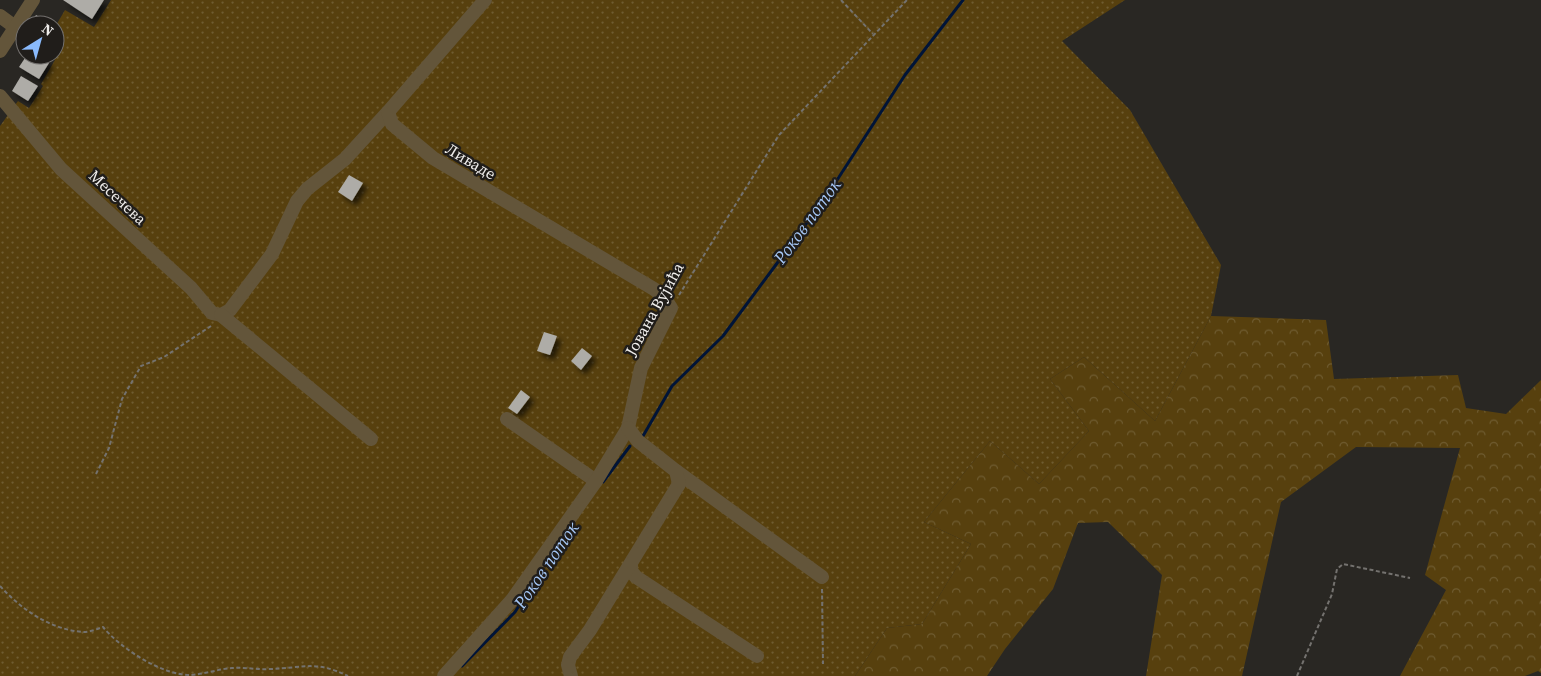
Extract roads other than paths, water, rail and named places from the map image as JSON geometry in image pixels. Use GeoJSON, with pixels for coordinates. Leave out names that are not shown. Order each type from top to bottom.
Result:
{"type":"FeatureCollection","features":[{"type":"Feature","properties":{"kind":"street"},"geometry":{"type":"LineString","coordinates":[[23,15],[33,0]]}},
{"type":"Feature","properties":{"kind":"street"},"geometry":{"type":"LineString","coordinates":[[221,315],[230,310],[272,254],[296,201],[307,189],[345,159],[485,0]]}},
{"type":"Feature","properties":{"kind":"street"},"geometry":{"type":"LineString","coordinates":[[0,16],[15,27],[0,51]]}},
{"type":"Feature","properties":{"kind":"street","name":"Месечева"},"geometry":{"type":"LineString","coordinates":[[0,96],[61,169],[191,288],[212,312],[221,315],[371,440]]}},
{"type":"Feature","properties":{"kind":"street","name":"Ливаде"},"geometry":{"type":"LineString","coordinates":[[388,112],[392,124],[433,158],[648,285],[664,297],[671,308]]}},
{"type":"Feature","properties":{"kind":"street","name":"Јована Вујића"},"geometry":{"type":"LineString","coordinates":[[444,676],[512,600],[596,481],[628,428],[641,368],[671,308]]}},
{"type":"Feature","properties":{"kind":"street"},"geometry":{"type":"LineString","coordinates":[[507,419],[596,481]]}},
{"type":"Feature","properties":{"kind":"street"},"geometry":{"type":"LineString","coordinates":[[628,428],[638,442],[822,577]]}},
{"type":"Feature","properties":{"kind":"street"},"geometry":{"type":"LineString","coordinates":[[571,676],[568,665],[570,657],[590,630],[677,491],[679,484],[676,470]]}},
{"type":"Feature","properties":{"kind":"street"},"geometry":{"type":"LineString","coordinates":[[631,564],[631,571],[636,577],[757,656]]}},
{"type":"Feature","properties":{"kind":"waterway","name":"Роков поток"},"geometry":{"type":"LineString","coordinates":[[643,436],[672,386],[723,336],[828,194],[905,75],[963,0]]}},
{"type":"Feature","properties":{"kind":"waterway","name":"Роков поток"},"geometry":{"type":"LineString","coordinates":[[603,482],[630,446]]}},
{"type":"Feature","properties":{"kind":"waterway","name":"Роков поток"},"geometry":{"type":"LineString","coordinates":[[462,666],[515,612],[542,569]]}}]}
